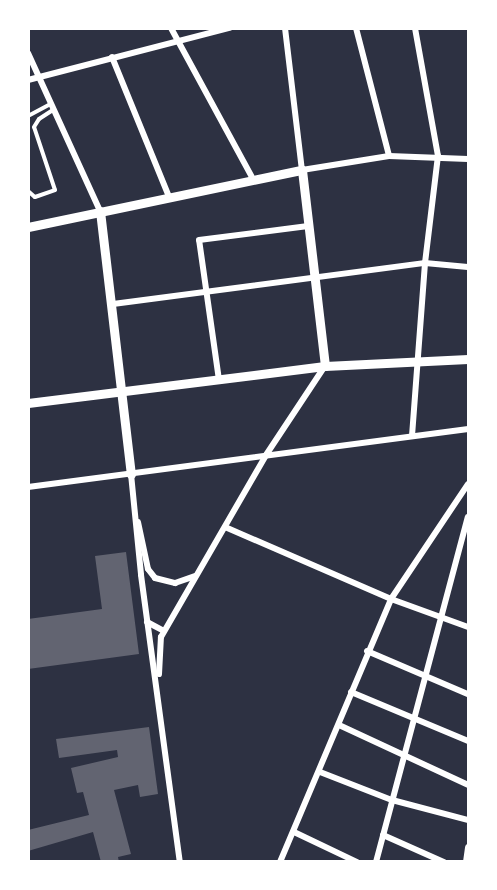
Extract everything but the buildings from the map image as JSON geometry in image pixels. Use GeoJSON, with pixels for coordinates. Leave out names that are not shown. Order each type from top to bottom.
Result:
{"type":"FeatureCollection","features":[{"type":"Feature","properties":{"kind":"street"},"geometry":{"type":"LineString","coordinates":[[171,28],[254,179]]}},
{"type":"Feature","properties":{"kind":"street"},"geometry":{"type":"LineString","coordinates":[[28,80],[229,28]]}},
{"type":"Feature","properties":{"kind":"street"},"geometry":{"type":"LineString","coordinates":[[159,686],[158,650],[164,631],[266,455],[325,366],[312,275],[285,28]]}},
{"type":"Feature","properties":{"kind":"street"},"geometry":{"type":"LineString","coordinates":[[356,28],[388,156]]}},
{"type":"Feature","properties":{"kind":"street"},"geometry":{"type":"LineString","coordinates":[[412,436],[425,263],[438,156],[415,28]]}},
{"type":"Feature","properties":{"kind":"street"},"geometry":{"type":"LineString","coordinates":[[28,53],[100,211],[113,304],[120,390],[147,622],[159,686],[180,861]]}},
{"type":"Feature","properties":{"kind":"street"},"geometry":{"type":"LineString","coordinates":[[112,57],[169,197]]}},
{"type":"Feature","properties":{"kind":"street"},"geometry":{"type":"LineString","coordinates":[[28,227],[254,179],[388,156],[438,156],[468,159]]}},
{"type":"Feature","properties":{"kind":"street"},"geometry":{"type":"LineString","coordinates":[[219,380],[199,240],[308,226]]}},
{"type":"Feature","properties":{"kind":"street"},"geometry":{"type":"LineString","coordinates":[[113,304],[312,275],[425,263],[468,267]]}},
{"type":"Feature","properties":{"kind":"street"},"geometry":{"type":"LineString","coordinates":[[28,403],[325,366],[468,359]]}},
{"type":"Feature","properties":{"kind":"street"},"geometry":{"type":"LineString","coordinates":[[28,487],[468,429]]}},
{"type":"Feature","properties":{"kind":"street"},"geometry":{"type":"LineString","coordinates":[[290,861],[281,860],[320,772],[367,651],[391,599],[468,484]]}},
{"type":"Feature","properties":{"kind":"street"},"geometry":{"type":"LineString","coordinates":[[136,516],[148,569],[155,578],[175,583],[195,576]]}},
{"type":"Feature","properties":{"kind":"street"},"geometry":{"type":"LineString","coordinates":[[376,861],[443,618],[468,517]]}},
{"type":"Feature","properties":{"kind":"street"},"geometry":{"type":"LineString","coordinates":[[225,527],[391,599],[468,627]]}},
{"type":"Feature","properties":{"kind":"street"},"geometry":{"type":"LineString","coordinates":[[147,622],[164,631]]}},
{"type":"Feature","properties":{"kind":"street"},"geometry":{"type":"LineString","coordinates":[[367,651],[468,694]]}},
{"type":"Feature","properties":{"kind":"street"},"geometry":{"type":"LineString","coordinates":[[351,692],[468,741]]}},
{"type":"Feature","properties":{"kind":"street"},"geometry":{"type":"LineString","coordinates":[[339,725],[468,785]]}},
{"type":"Feature","properties":{"kind":"street"},"geometry":{"type":"LineString","coordinates":[[320,772],[392,800],[468,820]]}},
{"type":"Feature","properties":{"kind":"street"},"geometry":{"type":"LineString","coordinates":[[294,832],[357,861]]}},
{"type":"Feature","properties":{"kind":"street"},"geometry":{"type":"LineString","coordinates":[[383,835],[444,861]]}},
{"type":"Feature","properties":{"kind":"street"},"geometry":{"type":"LineString","coordinates":[[466,861],[468,847]]}},
{"type":"Feature","properties":{"kind":"lane"},"geometry":{"type":"LineString","coordinates":[[28,116],[52,107]]}},
{"type":"Feature","properties":{"kind":"lane"},"geometry":{"type":"LineString","coordinates":[[28,191],[35,197],[55,190],[34,128],[39,119],[52,107]]}}]}
